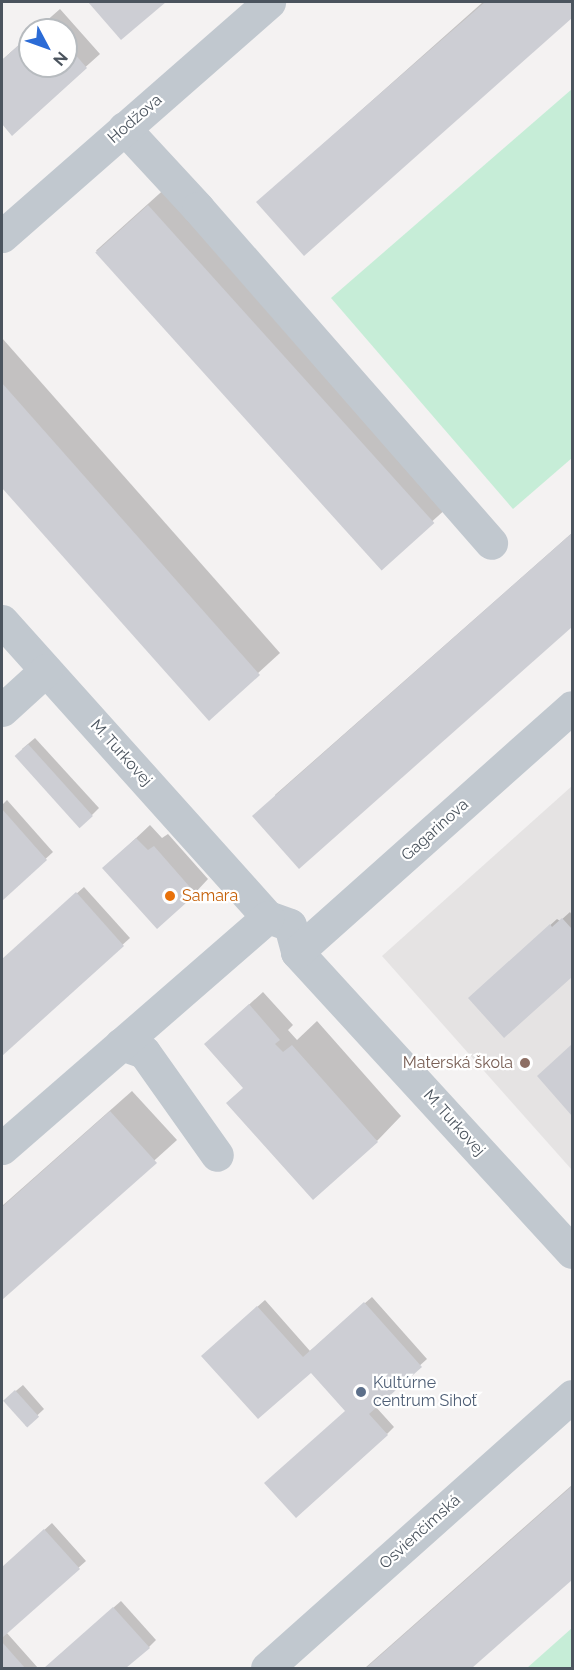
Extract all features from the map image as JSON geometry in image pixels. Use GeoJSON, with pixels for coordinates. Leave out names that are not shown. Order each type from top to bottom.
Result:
{"type":"FeatureCollection","features":[{"type":"Feature","properties":{"kind":"street","name":"Hodžova"},"geometry":{"type":"LineString","coordinates":[[2,236],[269,2]]}},
{"type":"Feature","properties":{"kind":"street"},"geometry":{"type":"LineString","coordinates":[[124,128],[169,175],[491,543]]}},
{"type":"Feature","properties":{"kind":"street","name":"M. Turkovej"},"geometry":{"type":"LineString","coordinates":[[2,621],[268,917],[290,925],[297,952],[573,1252]]}},
{"type":"Feature","properties":{"kind":"street"},"geometry":{"type":"LineString","coordinates":[[2,710],[46,670]]}},
{"type":"Feature","properties":{"kind":"street","name":"Gagarinova"},"geometry":{"type":"LineString","coordinates":[[297,952],[573,707]]}},
{"type":"Feature","properties":{"kind":"street"},"geometry":{"type":"LineString","coordinates":[[2,1148],[268,917]]}},
{"type":"Feature","properties":{"kind":"street"},"geometry":{"type":"LineString","coordinates":[[121,1044],[144,1052],[217,1155]]}},
{"type":"Feature","properties":{"kind":"street","name":"Osvienčimská"},"geometry":{"type":"LineString","coordinates":[[267,1668],[573,1396]]}},
{"type":"Feature","properties":{"kind":"shaded area","name":"Materská škola"},"geometry":{"type":"Polygon","coordinates":[[[572,786],[572,1170],[382,956],[572,786]]]}},
{"type":"Feature","properties":{"kind":"green space"},"geometry":{"type":"Polygon","coordinates":[[[572,89],[572,458],[513,509],[331,298],[572,89]]]}},
{"type":"Feature","properties":{"kind":"green space"},"geometry":{"type":"Polygon","coordinates":[[[572,1628],[572,1668],[527,1668],[572,1628]]]}},
{"type":"Feature","properties":{"kind":"building"},"geometry":{"type":"Polygon","coordinates":[[[88,2],[166,2],[121,40],[88,2]]]}},
{"type":"Feature","properties":{"kind":"building"},"geometry":{"type":"Polygon","coordinates":[[[485,2],[572,2],[572,18],[304,256],[256,202],[485,2]]]}},
{"type":"Feature","properties":{"kind":"building"},"geometry":{"type":"Polygon","coordinates":[[[18,46],[18,78],[76,78],[12,136],[2,124],[2,60],[18,46]]]}},
{"type":"Feature","properties":{"kind":"building"},"geometry":{"type":"Polygon","coordinates":[[[78,58],[87,68],[78,76],[78,58]]]}},
{"type":"Feature","properties":{"kind":"building"},"geometry":{"type":"Polygon","coordinates":[[[148,205],[434,523],[382,571],[95,253],[148,205]]]}},
{"type":"Feature","properties":{"kind":"building"},"geometry":{"type":"Polygon","coordinates":[[[2,383],[260,675],[209,721],[2,488],[2,383]]]}},
{"type":"Feature","properties":{"kind":"building"},"geometry":{"type":"Polygon","coordinates":[[[572,533],[572,627],[299,869],[252,816],[572,533]]]}},
{"type":"Feature","properties":{"kind":"building"},"geometry":{"type":"Polygon","coordinates":[[[28,744],[93,816],[80,828],[15,756],[28,744]]]}},
{"type":"Feature","properties":{"kind":"building"},"geometry":{"type":"Polygon","coordinates":[[[2,809],[47,860],[2,901],[2,809]]]}},
{"type":"Feature","properties":{"kind":"building"},"geometry":{"type":"Polygon","coordinates":[[[136,838],[148,850],[154,846],[196,894],[157,929],[102,868],[136,838]]]}},
{"type":"Feature","properties":{"kind":"building"},"geometry":{"type":"Polygon","coordinates":[[[76,892],[124,946],[2,1056],[2,959],[76,892]]]}},
{"type":"Feature","properties":{"kind":"building"},"geometry":{"type":"Polygon","coordinates":[[[562,918],[572,929],[572,977],[504,1038],[468,998],[550,924],[552,927],[562,918]]]}},
{"type":"Feature","properties":{"kind":"building"},"geometry":{"type":"Polygon","coordinates":[[[249,1004],[280,1040],[275,1044],[283,1052],[292,1045],[378,1142],[313,1200],[226,1103],[243,1088],[204,1044],[249,1004]]]}},
{"type":"Feature","properties":{"kind":"building"},"geometry":{"type":"Polygon","coordinates":[[[572,1044],[572,1116],[537,1076],[572,1044]]]}},
{"type":"Feature","properties":{"kind":"building"},"geometry":{"type":"Polygon","coordinates":[[[110,1111],[157,1163],[2,1300],[2,1207],[110,1111]]]}},
{"type":"Feature","properties":{"kind":"building","name":"Kultúrne centrum Sihoť"},"geometry":{"type":"Polygon","coordinates":[[[364,1302],[422,1367],[369,1414],[388,1435],[296,1518],[264,1483],[345,1411],[311,1373],[258,1419],[201,1356],[257,1306],[303,1357],[364,1302]]]}},
{"type":"Feature","properties":{"kind":"building"},"geometry":{"type":"Polygon","coordinates":[[[15,1390],[39,1417],[27,1427],[3,1401],[15,1390]]]}},
{"type":"Feature","properties":{"kind":"building"},"geometry":{"type":"Polygon","coordinates":[[[572,1486],[572,1580],[472,1668],[366,1668],[572,1486]]]}},
{"type":"Feature","properties":{"kind":"building"},"geometry":{"type":"Polygon","coordinates":[[[44,1529],[80,1569],[2,1638],[2,1567],[44,1529]]]}},
{"type":"Feature","properties":{"kind":"building"},"geometry":{"type":"Polygon","coordinates":[[[113,1607],[150,1648],[126,1668],[44,1668],[113,1607]]]}},
{"type":"Feature","properties":{"kind":"building"},"geometry":{"type":"Polygon","coordinates":[[[2,1642],[25,1668],[2,1668],[2,1642]]]}},
{"type":"Feature","properties":{"kind":"place","name":"Samara"},"geometry":{"type":"Point","coordinates":[170,896]}},
{"type":"Feature","properties":{"kind":"place","name":"Materská škola"},"geometry":{"type":"Point","coordinates":[525,1063]}},
{"type":"Feature","properties":{"kind":"place","name":"Kultúrne centrum Sihoť"},"geometry":{"type":"Point","coordinates":[361,1392]}}]}
